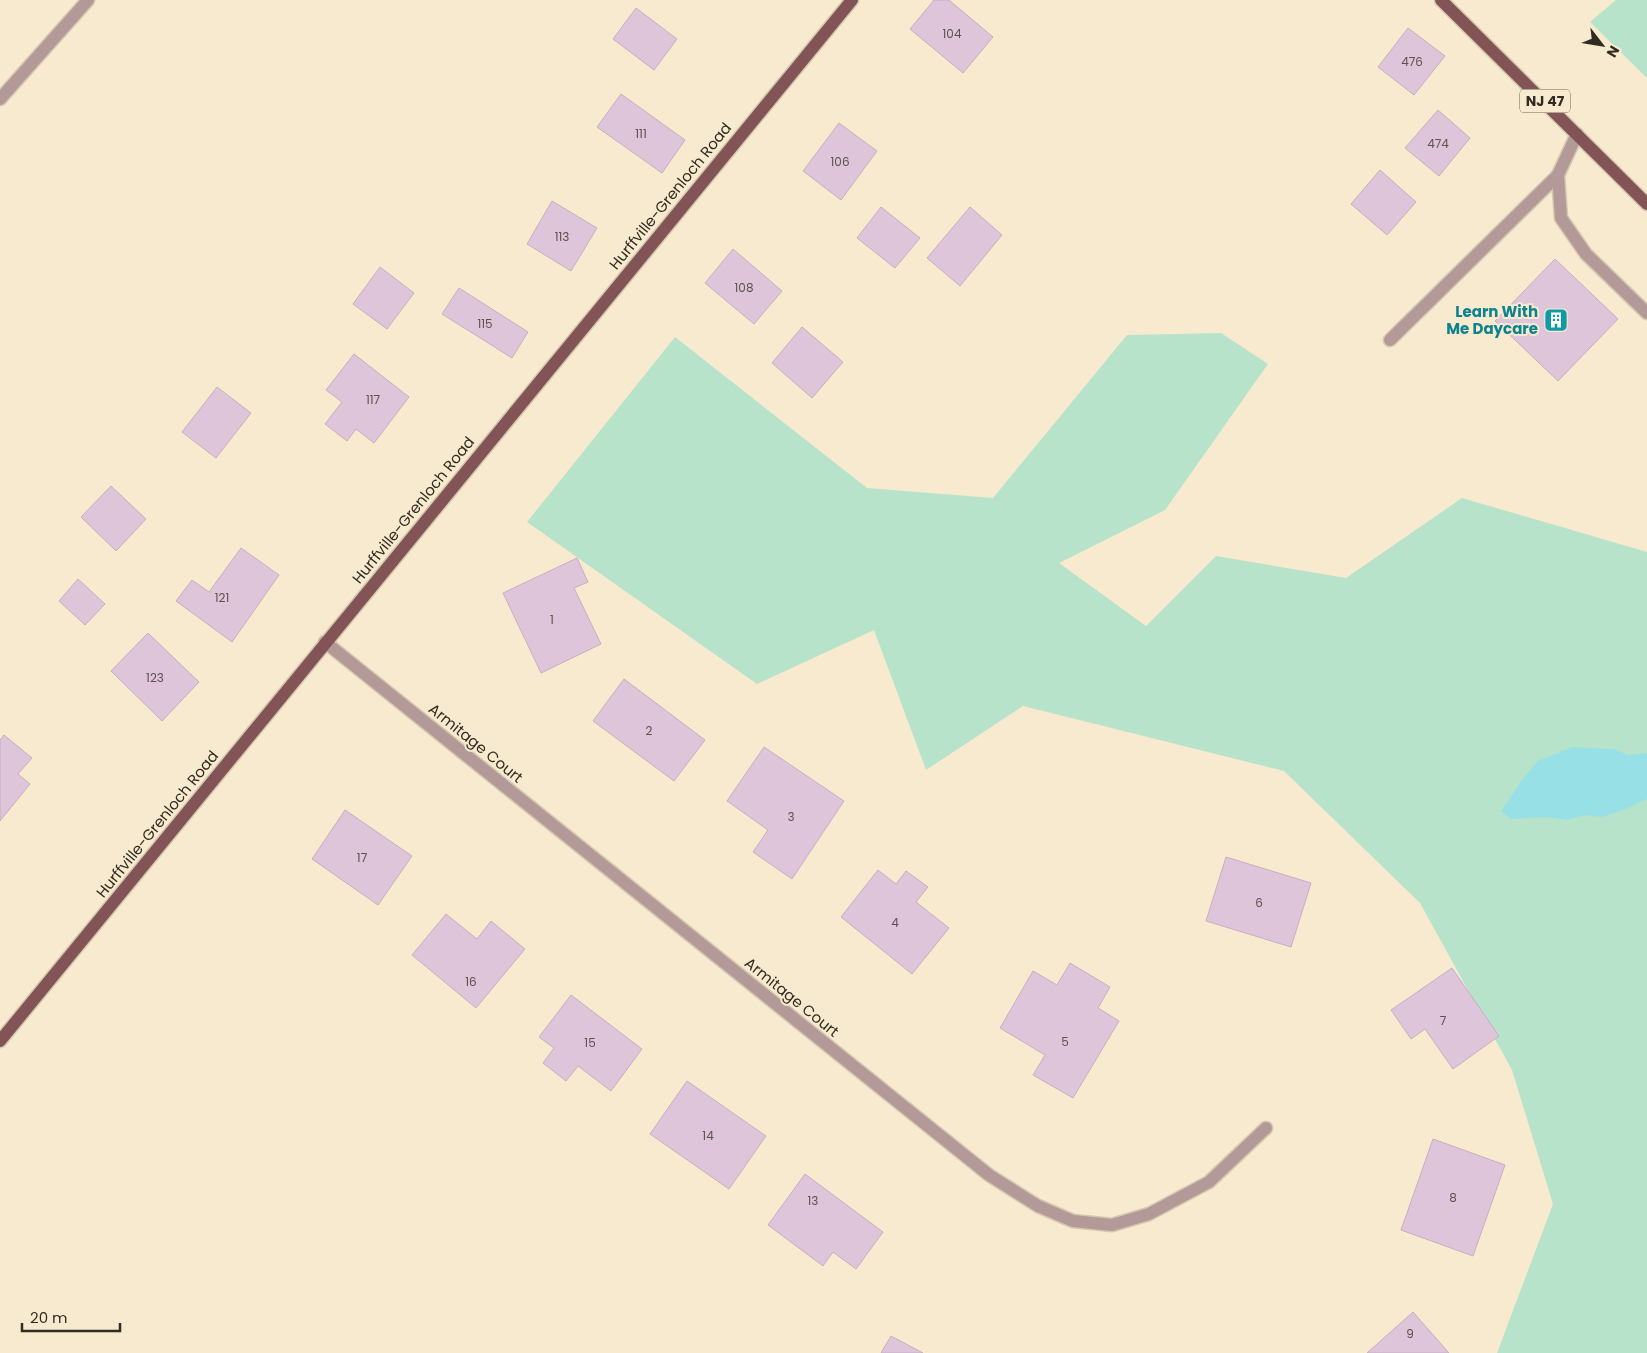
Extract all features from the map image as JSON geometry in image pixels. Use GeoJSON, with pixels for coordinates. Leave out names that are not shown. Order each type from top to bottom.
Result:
{"type":"FeatureCollection","features":[{"type":"Feature","properties":{"kind":"main road","name":"Hurffville-Grenloch Road"},"geometry":{"type":"LineString","coordinates":[[0,1041],[852,0]]}},
{"type":"Feature","properties":{"kind":"main road","name":"NJ 47"},"geometry":{"type":"LineString","coordinates":[[1441,0],[1647,204]]}},
{"type":"Feature","properties":{"kind":"street"},"geometry":{"type":"LineString","coordinates":[[0,99],[88,0]]}},
{"type":"Feature","properties":{"kind":"street"},"geometry":{"type":"LineString","coordinates":[[1390,340],[1558,176],[1577,134]]}},
{"type":"Feature","properties":{"kind":"street"},"geometry":{"type":"LineString","coordinates":[[1558,176],[1561,218],[1586,254],[1647,312]]}},
{"type":"Feature","properties":{"kind":"street","name":"Armitage Court"},"geometry":{"type":"LineString","coordinates":[[325,642],[989,1175],[1038,1206],[1073,1221],[1112,1225],[1149,1214],[1209,1182],[1266,1128]]}},
{"type":"Feature","properties":{"kind":"green space"},"geometry":{"type":"Polygon","coordinates":[[[1616,0],[1647,0],[1647,78],[1590,22],[1616,0]]]}},
{"type":"Feature","properties":{"kind":"green space"},"geometry":{"type":"Polygon","coordinates":[[[1221,333],[1268,364],[1165,510],[1059,563],[1146,626],[1216,556],[1346,578],[1462,498],[1647,552],[1647,1353],[1497,1353],[1553,1204],[1512,1070],[1420,903],[1284,771],[1023,706],[926,770],[874,630],[757,684],[527,522],[675,337],[867,488],[993,498],[1127,335],[1221,333]]]}},
{"type":"Feature","properties":{"kind":"water"},"geometry":{"type":"Polygon","coordinates":[[[1572,747],[1614,749],[1628,755],[1647,753],[1647,799],[1602,817],[1585,815],[1568,820],[1546,817],[1511,819],[1501,811],[1522,780],[1538,761],[1572,747]]]}},
{"type":"Feature","properties":{"kind":"building"},"geometry":{"type":"Polygon","coordinates":[[[934,0],[949,0],[993,37],[963,73],[910,29],[934,0]]]}},
{"type":"Feature","properties":{"kind":"building"},"geometry":{"type":"Polygon","coordinates":[[[636,8],[677,39],[654,70],[613,39],[636,8]]]}},
{"type":"Feature","properties":{"kind":"building"},"geometry":{"type":"Polygon","coordinates":[[[1408,28],[1445,56],[1414,95],[1378,67],[1408,28]]]}},
{"type":"Feature","properties":{"kind":"building"},"geometry":{"type":"Polygon","coordinates":[[[621,94],[685,140],[662,173],[597,127],[621,94]]]}},
{"type":"Feature","properties":{"kind":"building"},"geometry":{"type":"Polygon","coordinates":[[[1438,110],[1470,138],[1439,176],[1405,148],[1438,110]]]}},
{"type":"Feature","properties":{"kind":"building"},"geometry":{"type":"Polygon","coordinates":[[[839,123],[877,151],[841,200],[803,171],[839,123]]]}},
{"type":"Feature","properties":{"kind":"building"},"geometry":{"type":"Polygon","coordinates":[[[1380,170],[1416,202],[1387,235],[1351,204],[1380,170]]]}},
{"type":"Feature","properties":{"kind":"building"},"geometry":{"type":"Polygon","coordinates":[[[552,201],[597,228],[571,271],[527,244],[552,201]]]}},
{"type":"Feature","properties":{"kind":"building"},"geometry":{"type":"Polygon","coordinates":[[[881,207],[920,238],[895,268],[857,238],[881,207]]]}},
{"type":"Feature","properties":{"kind":"building"},"geometry":{"type":"Polygon","coordinates":[[[970,207],[1002,235],[960,286],[927,258],[970,207]]]}},
{"type":"Feature","properties":{"kind":"building"},"geometry":{"type":"Polygon","coordinates":[[[733,249],[782,291],[754,324],[705,283],[733,249]]]}},
{"type":"Feature","properties":{"kind":"building","name":"Learn With Me Daycare"},"geometry":{"type":"Polygon","coordinates":[[[1555,259],[1618,319],[1558,381],[1495,321],[1555,259]]]}},
{"type":"Feature","properties":{"kind":"building"},"geometry":{"type":"Polygon","coordinates":[[[380,267],[414,293],[387,329],[353,304],[380,267]]]}},
{"type":"Feature","properties":{"kind":"building"},"geometry":{"type":"Polygon","coordinates":[[[459,288],[528,332],[512,358],[442,314],[459,288]]]}},
{"type":"Feature","properties":{"kind":"building"},"geometry":{"type":"Polygon","coordinates":[[[802,327],[843,362],[812,398],[772,363],[802,327]]]}},
{"type":"Feature","properties":{"kind":"building"},"geometry":{"type":"Polygon","coordinates":[[[354,354],[409,397],[374,443],[356,429],[347,441],[325,424],[342,402],[326,390],[354,354]]]}},
{"type":"Feature","properties":{"kind":"building"},"geometry":{"type":"Polygon","coordinates":[[[217,387],[251,413],[216,458],[182,432],[217,387]]]}},
{"type":"Feature","properties":{"kind":"building"},"geometry":{"type":"Polygon","coordinates":[[[111,486],[146,519],[116,551],[81,517],[111,486]]]}},
{"type":"Feature","properties":{"kind":"building"},"geometry":{"type":"Polygon","coordinates":[[[241,548],[279,575],[232,642],[176,601],[192,580],[209,592],[241,548]]]}},
{"type":"Feature","properties":{"kind":"building"},"geometry":{"type":"Polygon","coordinates":[[[577,558],[588,582],[574,588],[601,644],[541,673],[503,593],[577,558]]]}},
{"type":"Feature","properties":{"kind":"building"},"geometry":{"type":"Polygon","coordinates":[[[78,579],[105,604],[85,625],[59,601],[78,579]]]}},
{"type":"Feature","properties":{"kind":"building"},"geometry":{"type":"Polygon","coordinates":[[[148,633],[199,682],[162,721],[111,671],[148,633]]]}},
{"type":"Feature","properties":{"kind":"building"},"geometry":{"type":"Polygon","coordinates":[[[624,679],[705,740],[674,781],[593,721],[624,679]]]}},
{"type":"Feature","properties":{"kind":"building"},"geometry":{"type":"Polygon","coordinates":[[[4,735],[32,758],[18,774],[30,784],[0,821],[0,740],[4,735]]]}},
{"type":"Feature","properties":{"kind":"building"},"geometry":{"type":"Polygon","coordinates":[[[764,747],[844,801],[792,879],[753,852],[768,830],[727,801],[764,747]]]}},
{"type":"Feature","properties":{"kind":"building"},"geometry":{"type":"Polygon","coordinates":[[[345,810],[412,856],[378,905],[312,859],[345,810]]]}},
{"type":"Feature","properties":{"kind":"building"},"geometry":{"type":"Polygon","coordinates":[[[1226,857],[1311,883],[1291,947],[1206,921],[1226,857]]]}},
{"type":"Feature","properties":{"kind":"building"},"geometry":{"type":"Polygon","coordinates":[[[878,870],[896,884],[906,871],[928,887],[916,902],[949,928],[912,974],[841,917],[878,870]]]}},
{"type":"Feature","properties":{"kind":"building"},"geometry":{"type":"Polygon","coordinates":[[[446,914],[477,939],[491,921],[525,949],[476,1008],[412,955],[446,914]]]}},
{"type":"Feature","properties":{"kind":"building"},"geometry":{"type":"Polygon","coordinates":[[[1070,963],[1110,987],[1098,1008],[1119,1021],[1073,1098],[1033,1075],[1045,1055],[1000,1028],[1033,971],[1057,985],[1070,963]]]}},
{"type":"Feature","properties":{"kind":"building"},"geometry":{"type":"Polygon","coordinates":[[[1452,968],[1499,1036],[1453,1069],[1425,1029],[1411,1039],[1391,1010],[1452,968]]]}},
{"type":"Feature","properties":{"kind":"building"},"geometry":{"type":"Polygon","coordinates":[[[571,995],[642,1049],[611,1091],[578,1066],[566,1081],[543,1063],[554,1048],[539,1037],[571,995]]]}},
{"type":"Feature","properties":{"kind":"building"},"geometry":{"type":"Polygon","coordinates":[[[687,1081],[766,1136],[729,1189],[650,1134],[687,1081]]]}},
{"type":"Feature","properties":{"kind":"building"},"geometry":{"type":"Polygon","coordinates":[[[1433,1139],[1505,1165],[1473,1256],[1401,1230],[1433,1139]]]}},
{"type":"Feature","properties":{"kind":"building"},"geometry":{"type":"Polygon","coordinates":[[[805,1174],[883,1232],[856,1269],[833,1252],[823,1266],[768,1225],[805,1174]]]}},
{"type":"Feature","properties":{"kind":"building"},"geometry":{"type":"Polygon","coordinates":[[[1413,1312],[1449,1353],[1367,1353],[1413,1312]]]}},
{"type":"Feature","properties":{"kind":"building"},"geometry":{"type":"Polygon","coordinates":[[[891,1336],[923,1353],[881,1353],[891,1336]]]}},
{"type":"Feature","properties":{"kind":"place","name":"Learn With Me Daycare"},"geometry":{"type":"Point","coordinates":[1556,320]}}]}
